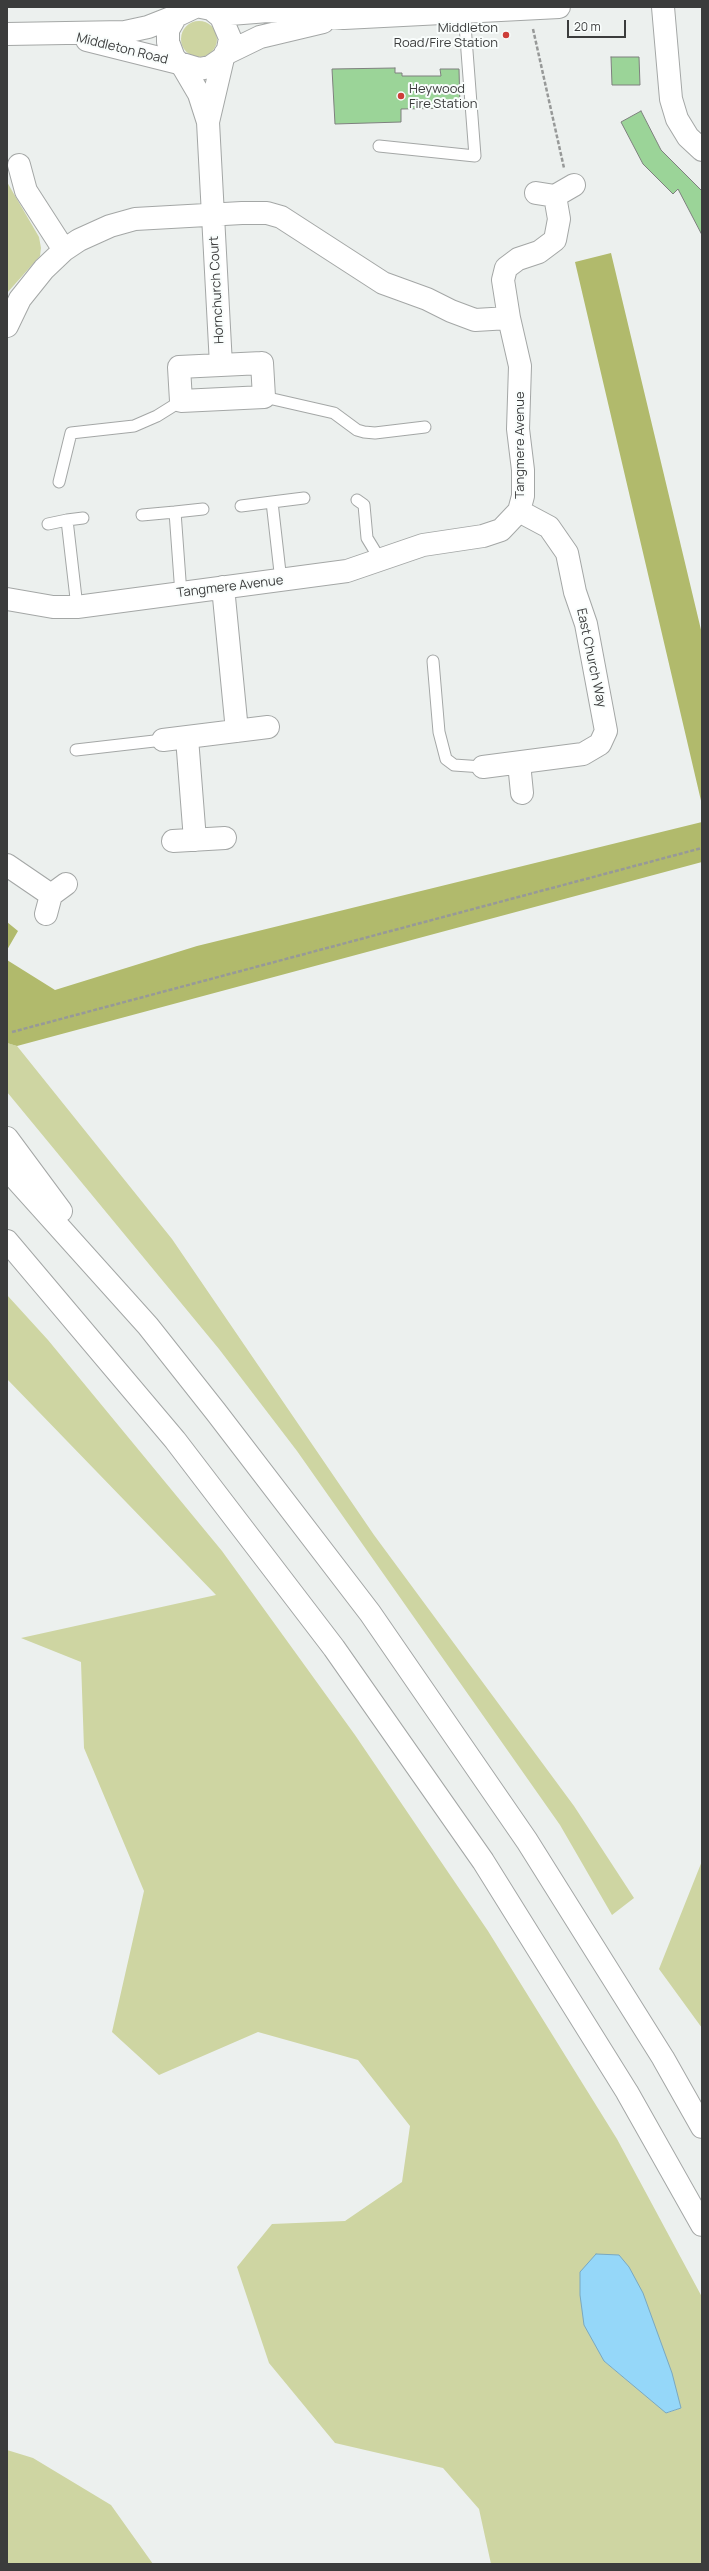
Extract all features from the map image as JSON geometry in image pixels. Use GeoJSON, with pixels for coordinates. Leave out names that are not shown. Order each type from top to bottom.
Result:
{"type":"FeatureCollection","features":[{"type":"Feature","properties":{"kind":"main road"},"geometry":{"type":"LineString","coordinates":[[209,10],[230,14],[268,11],[344,18],[559,7]]}},
{"type":"Feature","properties":{"kind":"main road"},"geometry":{"type":"LineString","coordinates":[[663,7],[671,99],[677,119],[688,137],[702,150]]}},
{"type":"Feature","properties":{"kind":"main road"},"geometry":{"type":"LineString","coordinates":[[208,122],[224,56],[229,44],[229,32],[225,22],[209,10]]}},
{"type":"Feature","properties":{"kind":"main road"},"geometry":{"type":"LineString","coordinates":[[186,11],[170,25],[167,36],[169,49],[198,94],[208,122],[213,216]]}},
{"type":"Feature","properties":{"kind":"main road","name":"Middleton Road"},"geometry":{"type":"LineString","coordinates":[[7,34],[65,35],[125,32],[148,27],[186,11]]}},
{"type":"Feature","properties":{"kind":"main road"},"geometry":{"type":"LineString","coordinates":[[224,56],[260,37],[344,18]]}},
{"type":"Feature","properties":{"kind":"main road","name":"Middleton Road"},"geometry":{"type":"LineString","coordinates":[[65,35],[180,64],[194,69],[205,69],[216,64],[224,56]]}},
{"type":"Feature","properties":{"kind":"main road"},"geometry":{"type":"LineString","coordinates":[[20,162],[26,191],[64,250]]}},
{"type":"Feature","properties":{"kind":"main road","name":"Tangmere Avenue"},"geometry":{"type":"LineString","coordinates":[[7,599],[53,607],[77,608],[223,587],[326,575],[380,561],[438,541],[493,534],[509,524],[519,511],[522,496],[523,470],[518,429],[520,366],[509,318],[503,280],[506,268],[518,259],[539,252],[555,240],[559,219],[555,192]]}},
{"type":"Feature","properties":{"kind":"main road"},"geometry":{"type":"LineString","coordinates":[[7,326],[20,298],[44,269],[64,250],[94,233],[135,219],[267,213],[281,217],[383,283],[427,298],[452,311],[475,320],[509,318]]}},
{"type":"Feature","properties":{"kind":"main road","name":"Hornchurch Court"},"geometry":{"type":"LineString","coordinates":[[213,216],[220,365]]}},
{"type":"Feature","properties":{"kind":"main road"},"geometry":{"type":"LineString","coordinates":[[262,363],[264,397],[180,401],[179,367],[262,363]]}},
{"type":"Feature","properties":{"kind":"main road","name":"East Church Way"},"geometry":{"type":"LineString","coordinates":[[483,767],[564,758],[589,752],[600,744],[606,731],[586,624],[575,592],[566,554],[549,527],[519,511]]}},
{"type":"Feature","properties":{"kind":"main road"},"geometry":{"type":"LineString","coordinates":[[223,587],[237,731]]}},
{"type":"Feature","properties":{"kind":"main road"},"geometry":{"type":"LineString","coordinates":[[163,740],[268,727]]}},
{"type":"Feature","properties":{"kind":"main road"},"geometry":{"type":"LineString","coordinates":[[187,738],[195,840]]}},
{"type":"Feature","properties":{"kind":"main road"},"geometry":{"type":"LineString","coordinates":[[520,763],[522,794]]}},
{"type":"Feature","properties":{"kind":"main road"},"geometry":{"type":"LineString","coordinates":[[173,841],[225,838]]}},
{"type":"Feature","properties":{"kind":"main road"},"geometry":{"type":"LineString","coordinates":[[7,865],[54,897]]}},
{"type":"Feature","properties":{"kind":"main road"},"geometry":{"type":"LineString","coordinates":[[7,1138],[148,1326],[370,1613],[527,1841],[663,2058],[702,2127]]}},
{"type":"Feature","properties":{"kind":"main road"},"geometry":{"type":"LineString","coordinates":[[7,1169],[148,1326]]}},
{"type":"Feature","properties":{"kind":"main road"},"geometry":{"type":"LineString","coordinates":[[11,1246],[175,1440],[338,1654],[483,1861],[627,2092],[702,2225]]}},
{"type":"Feature","properties":{"kind":"lane"},"geometry":{"type":"LineString","coordinates":[[380,146],[475,156],[464,12]]}},
{"type":"Feature","properties":{"kind":"lane"},"geometry":{"type":"LineString","coordinates":[[264,397],[334,413],[352,427],[364,432],[375,433],[425,427]]}},
{"type":"Feature","properties":{"kind":"lane"},"geometry":{"type":"LineString","coordinates":[[60,482],[71,432],[134,426],[158,416],[180,401]]}},
{"type":"Feature","properties":{"kind":"lane"},"geometry":{"type":"LineString","coordinates":[[241,506],[304,498]]}},
{"type":"Feature","properties":{"kind":"lane"},"geometry":{"type":"LineString","coordinates":[[357,500],[364,505],[367,538],[380,561]]}},
{"type":"Feature","properties":{"kind":"lane"},"geometry":{"type":"LineString","coordinates":[[272,502],[280,580]]}},
{"type":"Feature","properties":{"kind":"lane"},"geometry":{"type":"LineString","coordinates":[[142,515],[203,509]]}},
{"type":"Feature","properties":{"kind":"lane"},"geometry":{"type":"LineString","coordinates":[[175,512],[181,594]]}},
{"type":"Feature","properties":{"kind":"lane"},"geometry":{"type":"LineString","coordinates":[[48,524],[83,518]]}},
{"type":"Feature","properties":{"kind":"lane"},"geometry":{"type":"LineString","coordinates":[[67,520],[77,608]]}},
{"type":"Feature","properties":{"kind":"lane"},"geometry":{"type":"LineString","coordinates":[[433,661],[439,732],[446,758],[454,765],[483,767]]}},
{"type":"Feature","properties":{"kind":"lane"},"geometry":{"type":"LineString","coordinates":[[76,750],[163,740]]}},
{"type":"Feature","properties":{"kind":"path"},"geometry":{"type":"LineString","coordinates":[[528,8],[564,167],[555,192]]}},
{"type":"Feature","properties":{"kind":"path"},"geometry":{"type":"LineString","coordinates":[[12,1032],[702,848]]}},
{"type":"Feature","properties":{"kind":"green space"},"geometry":{"type":"Polygon","coordinates":[[[203,21],[212,26],[216,32],[216,46],[212,52],[203,57],[195,57],[186,52],[182,46],[181,35],[186,26],[192,22],[203,21]]]}},
{"type":"Feature","properties":{"kind":"green space"},"geometry":{"type":"Polygon","coordinates":[[[7,182],[39,237],[41,248],[40,256],[7,293],[7,182]]]}},
{"type":"Feature","properties":{"kind":"green space"},"geometry":{"type":"Polygon","coordinates":[[[611,253],[702,634],[702,805],[575,262],[611,253]]]}},
{"type":"Feature","properties":{"kind":"green space"},"geometry":{"type":"Polygon","coordinates":[[[702,822],[702,862],[17,1046],[7,1043],[7,960],[55,990],[197,946],[702,822]]]}},
{"type":"Feature","properties":{"kind":"green space"},"geometry":{"type":"Polygon","coordinates":[[[7,922],[18,931],[7,950],[7,922]]]}},
{"type":"Feature","properties":{"kind":"green space"},"geometry":{"type":"Polygon","coordinates":[[[7,1043],[17,1046],[172,1239],[374,1535],[574,1806],[634,1898],[612,1915],[560,1825],[297,1451],[219,1349],[7,1092],[7,1043]]]}},
{"type":"Feature","properties":{"kind":"green space"},"geometry":{"type":"Polygon","coordinates":[[[7,1295],[48,1340],[222,1551],[355,1735],[488,1931],[617,2139],[702,2297],[702,2564],[491,2564],[479,2509],[443,2468],[335,2443],[269,2363],[237,2267],[272,2224],[345,2221],[402,2182],[410,2126],[358,2060],[258,2032],[159,2075],[112,2032],[144,1891],[84,1748],[81,1662],[21,1638],[216,1595],[7,1379],[7,1295]],[[604,2361],[667,2413],[681,2408],[604,2361]]]}},
{"type":"Feature","properties":{"kind":"green space"},"geometry":{"type":"Polygon","coordinates":[[[702,1861],[702,2028],[659,1969],[702,1861]]]}},
{"type":"Feature","properties":{"kind":"green space"},"geometry":{"type":"Polygon","coordinates":[[[7,2450],[33,2458],[111,2505],[153,2564],[7,2564],[7,2450]]]}},
{"type":"Feature","properties":{"kind":"water"},"geometry":{"type":"Polygon","coordinates":[[[596,2254],[619,2255],[629,2267],[643,2293],[672,2373],[681,2408],[666,2413],[604,2361],[584,2325],[580,2295],[580,2272],[596,2254]]]}},
{"type":"Feature","properties":{"kind":"building"},"geometry":{"type":"Polygon","coordinates":[[[611,57],[639,57],[640,85],[612,85],[611,57]]]}},
{"type":"Feature","properties":{"kind":"building","name":"Heywood Fire Station"},"geometry":{"type":"Polygon","coordinates":[[[395,68],[395,73],[402,73],[402,76],[441,76],[440,69],[459,69],[460,108],[401,109],[401,122],[335,124],[332,69],[395,68]]]}},
{"type":"Feature","properties":{"kind":"building"},"geometry":{"type":"Polygon","coordinates":[[[641,111],[661,150],[702,191],[702,235],[678,189],[673,194],[643,164],[621,122],[641,111]]]}},
{"type":"Feature","properties":{"kind":"place","name":"Middleton Road/Fire Station"},"geometry":{"type":"Point","coordinates":[506,35]}},
{"type":"Feature","properties":{"kind":"place","name":"Heywood Fire Station"},"geometry":{"type":"Point","coordinates":[401,96]}}]}
